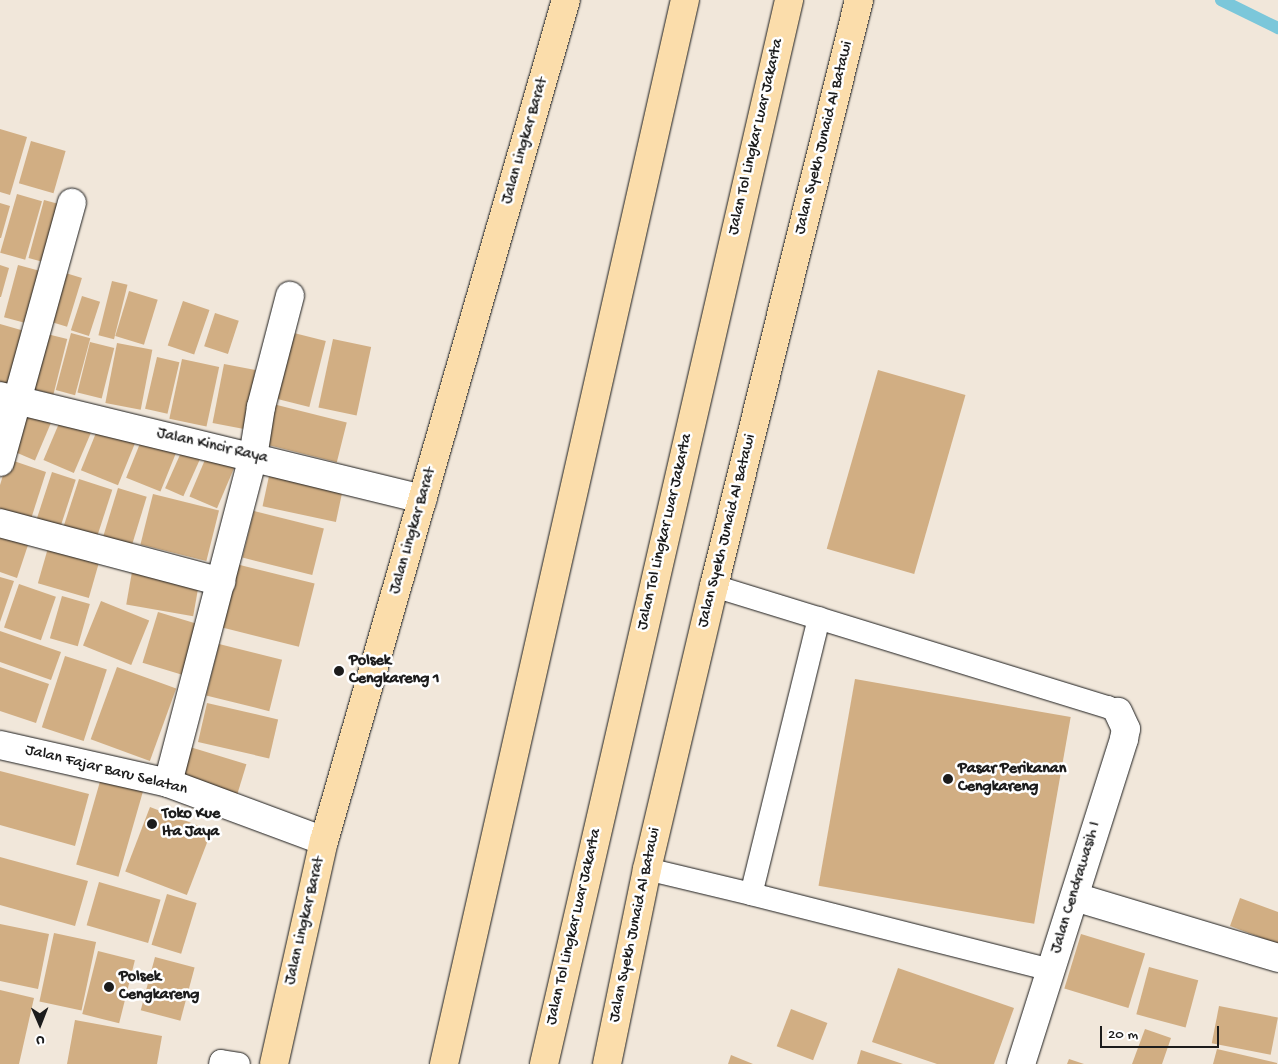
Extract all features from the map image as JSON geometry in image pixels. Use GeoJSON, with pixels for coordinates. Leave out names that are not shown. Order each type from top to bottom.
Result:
{"type":"FeatureCollection","features":[{"type":"Feature","properties":{"kind":"main road","name":"Jalan Lingkar Barat"},"geometry":{"type":"LineString","coordinates":[[274,1064],[324,840],[566,0]]}},
{"type":"Feature","properties":{"kind":"main road"},"geometry":{"type":"LineString","coordinates":[[444,1064],[686,0]]}},
{"type":"Feature","properties":{"kind":"main road","name":"Jalan Tol Lingkar Luar Jakarta"},"geometry":{"type":"LineString","coordinates":[[544,1064],[789,0]]}},
{"type":"Feature","properties":{"kind":"main road","name":"Jalan Syekh Junaid Al Batawi"},"geometry":{"type":"LineString","coordinates":[[607,1064],[647,869],[714,586],[859,0]]}},
{"type":"Feature","properties":{"kind":"street"},"geometry":{"type":"LineString","coordinates":[[0,462],[9,398],[72,203]]}},
{"type":"Feature","properties":{"kind":"street"},"geometry":{"type":"LineString","coordinates":[[168,783],[253,457],[261,407],[290,296]]}},
{"type":"Feature","properties":{"kind":"street","name":"Jalan Kincir Raya"},"geometry":{"type":"LineString","coordinates":[[9,398],[423,500]]}},
{"type":"Feature","properties":{"kind":"street"},"geometry":{"type":"LineString","coordinates":[[0,523],[221,582]]}},
{"type":"Feature","properties":{"kind":"street","name":"Jalan Cendrawasih I"},"geometry":{"type":"LineString","coordinates":[[1021,1064],[1126,729],[1118,712]]}},
{"type":"Feature","properties":{"kind":"street","name":"Jalan Fajar Baru Selatan"},"geometry":{"type":"LineString","coordinates":[[0,745],[168,783],[324,840]]}},
{"type":"Feature","properties":{"kind":"street"},"geometry":{"type":"LineString","coordinates":[[1074,897],[1278,958]]}},
{"type":"Feature","properties":{"kind":"lane"},"geometry":{"type":"LineString","coordinates":[[714,586],[1118,712]]}},
{"type":"Feature","properties":{"kind":"lane"},"geometry":{"type":"LineString","coordinates":[[751,894],[819,618]]}},
{"type":"Feature","properties":{"kind":"lane"},"geometry":{"type":"LineString","coordinates":[[647,869],[1051,970]]}},
{"type":"Feature","properties":{"kind":"lane"},"geometry":{"type":"LineString","coordinates":[[220,1064],[239,1064]]}},
{"type":"Feature","properties":{"kind":"building"},"geometry":{"type":"Polygon","coordinates":[[[0,129],[27,137],[10,195],[0,192],[0,129]]]}},
{"type":"Feature","properties":{"kind":"building"},"geometry":{"type":"Polygon","coordinates":[[[31,141],[66,151],[53,193],[19,183],[31,141]]]}},
{"type":"Feature","properties":{"kind":"building"},"geometry":{"type":"Polygon","coordinates":[[[17,194],[42,201],[25,260],[0,253],[17,194]]]}},
{"type":"Feature","properties":{"kind":"building"},"geometry":{"type":"Polygon","coordinates":[[[44,200],[67,206],[52,264],[28,258],[44,200]]]}},
{"type":"Feature","properties":{"kind":"building"},"geometry":{"type":"Polygon","coordinates":[[[0,203],[10,206],[1,238],[0,238],[0,203]]]}},
{"type":"Feature","properties":{"kind":"building"},"geometry":{"type":"Polygon","coordinates":[[[0,265],[9,268],[1,297],[0,297],[0,265]]]}},
{"type":"Feature","properties":{"kind":"building"},"geometry":{"type":"Polygon","coordinates":[[[18,265],[44,272],[30,324],[4,317],[18,265]]]}},
{"type":"Feature","properties":{"kind":"building"},"geometry":{"type":"Polygon","coordinates":[[[59,271],[82,278],[67,327],[44,320],[59,271]]]}},
{"type":"Feature","properties":{"kind":"building"},"geometry":{"type":"Polygon","coordinates":[[[112,281],[128,285],[114,339],[98,335],[112,281]]]}},
{"type":"Feature","properties":{"kind":"building"},"geometry":{"type":"Polygon","coordinates":[[[129,291],[158,300],[144,345],[115,336],[129,291]]]}},
{"type":"Feature","properties":{"kind":"building"},"geometry":{"type":"Polygon","coordinates":[[[82,296],[100,302],[89,336],[71,330],[82,296]]]}},
{"type":"Feature","properties":{"kind":"building"},"geometry":{"type":"Polygon","coordinates":[[[183,301],[209,310],[194,355],[168,345],[183,301]]]}},
{"type":"Feature","properties":{"kind":"building"},"geometry":{"type":"Polygon","coordinates":[[[215,313],[239,321],[228,354],[204,346],[215,313]]]}},
{"type":"Feature","properties":{"kind":"building"},"geometry":{"type":"Polygon","coordinates":[[[0,324],[28,332],[12,385],[0,382],[0,324]]]}},
{"type":"Feature","properties":{"kind":"building"},"geometry":{"type":"Polygon","coordinates":[[[286,331],[326,341],[309,407],[270,397],[286,331]]]}},
{"type":"Feature","properties":{"kind":"building"},"geometry":{"type":"Polygon","coordinates":[[[43,333],[67,339],[53,394],[29,388],[43,333]]]}},
{"type":"Feature","properties":{"kind":"building"},"geometry":{"type":"Polygon","coordinates":[[[71,333],[90,338],[75,395],[56,390],[71,333]]]}},
{"type":"Feature","properties":{"kind":"building"},"geometry":{"type":"Polygon","coordinates":[[[333,339],[371,347],[357,416],[318,407],[333,339]]]}},
{"type":"Feature","properties":{"kind":"building"},"geometry":{"type":"Polygon","coordinates":[[[90,342],[114,348],[102,399],[77,392],[90,342]]]}},
{"type":"Feature","properties":{"kind":"building"},"geometry":{"type":"Polygon","coordinates":[[[117,343],[152,350],[141,410],[105,403],[117,343]]]}},
{"type":"Feature","properties":{"kind":"building"},"geometry":{"type":"Polygon","coordinates":[[[157,357],[179,362],[167,414],[145,409],[157,357]]]}},
{"type":"Feature","properties":{"kind":"building"},"geometry":{"type":"Polygon","coordinates":[[[182,359],[219,367],[206,427],[169,419],[182,359]]]}},
{"type":"Feature","properties":{"kind":"building"},"geometry":{"type":"Polygon","coordinates":[[[224,364],[255,370],[244,429],[213,423],[224,364]]]}},
{"type":"Feature","properties":{"kind":"building"},"geometry":{"type":"Polygon","coordinates":[[[878,370],[965,395],[914,574],[827,549],[878,370]]]}},
{"type":"Feature","properties":{"kind":"building"},"geometry":{"type":"Polygon","coordinates":[[[273,404],[347,422],[337,462],[263,444],[273,404]]]}},
{"type":"Feature","properties":{"kind":"building"},"geometry":{"type":"Polygon","coordinates":[[[29,408],[53,418],[35,461],[11,450],[29,408]]]}},
{"type":"Feature","properties":{"kind":"building"},"geometry":{"type":"Polygon","coordinates":[[[63,414],[93,427],[74,473],[43,460],[63,414]]]}},
{"type":"Feature","properties":{"kind":"building"},"geometry":{"type":"Polygon","coordinates":[[[100,423],[137,438],[118,485],[81,470],[100,423]]]}},
{"type":"Feature","properties":{"kind":"building"},"geometry":{"type":"Polygon","coordinates":[[[143,436],[177,450],[160,492],[126,478],[143,436]]]}},
{"type":"Feature","properties":{"kind":"building"},"geometry":{"type":"Polygon","coordinates":[[[183,448],[201,456],[183,496],[165,488],[183,448]]]}},
{"type":"Feature","properties":{"kind":"building"},"geometry":{"type":"Polygon","coordinates":[[[207,455],[235,467],[217,508],[189,496],[207,455]]]}},
{"type":"Feature","properties":{"kind":"building"},"geometry":{"type":"Polygon","coordinates":[[[8,459],[46,472],[31,519],[0,509],[0,485],[8,459]]]}},
{"type":"Feature","properties":{"kind":"building"},"geometry":{"type":"Polygon","coordinates":[[[52,472],[76,480],[60,527],[37,520],[52,472]]]}},
{"type":"Feature","properties":{"kind":"building"},"geometry":{"type":"Polygon","coordinates":[[[269,476],[342,492],[336,522],[263,506],[269,476]]]}},
{"type":"Feature","properties":{"kind":"building"},"geometry":{"type":"Polygon","coordinates":[[[79,479],[112,490],[96,540],[63,529],[79,479]]]}},
{"type":"Feature","properties":{"kind":"building"},"geometry":{"type":"Polygon","coordinates":[[[118,488],[147,497],[131,548],[102,540],[118,488]]]}},
{"type":"Feature","properties":{"kind":"building"},"geometry":{"type":"Polygon","coordinates":[[[153,494],[219,510],[206,561],[140,544],[153,494]]]}},
{"type":"Feature","properties":{"kind":"building"},"geometry":{"type":"Polygon","coordinates":[[[254,511],[324,528],[312,575],[242,558],[254,511]]]}},
{"type":"Feature","properties":{"kind":"building"},"geometry":{"type":"Polygon","coordinates":[[[0,528],[30,539],[17,578],[0,572],[0,528]]]}},
{"type":"Feature","properties":{"kind":"building"},"geometry":{"type":"Polygon","coordinates":[[[50,541],[101,556],[89,598],[38,583],[50,541]]]}},
{"type":"Feature","properties":{"kind":"building"},"geometry":{"type":"Polygon","coordinates":[[[236,564],[315,584],[299,647],[220,627],[236,564]]]}},
{"type":"Feature","properties":{"kind":"building"},"geometry":{"type":"Polygon","coordinates":[[[133,566],[200,578],[193,616],[126,604],[133,566]]]}},
{"type":"Feature","properties":{"kind":"building"},"geometry":{"type":"Polygon","coordinates":[[[0,577],[14,581],[0,622],[0,577]]]}},
{"type":"Feature","properties":{"kind":"building"},"geometry":{"type":"Polygon","coordinates":[[[19,584],[56,597],[41,640],[4,627],[19,584]]]}},
{"type":"Feature","properties":{"kind":"building"},"geometry":{"type":"Polygon","coordinates":[[[62,596],[90,604],[78,646],[50,638],[62,596]]]}},
{"type":"Feature","properties":{"kind":"building"},"geometry":{"type":"Polygon","coordinates":[[[101,601],[149,620],[131,665],[83,646],[101,601]]]}},
{"type":"Feature","properties":{"kind":"building"},"geometry":{"type":"Polygon","coordinates":[[[158,612],[200,625],[185,676],[143,663],[158,612]]]}},
{"type":"Feature","properties":{"kind":"building"},"geometry":{"type":"Polygon","coordinates":[[[0,631],[61,652],[51,680],[0,662],[0,631]]]}},
{"type":"Feature","properties":{"kind":"building"},"geometry":{"type":"Polygon","coordinates":[[[219,644],[282,660],[269,711],[206,695],[219,644]]]}},
{"type":"Feature","properties":{"kind":"building"},"geometry":{"type":"Polygon","coordinates":[[[65,656],[107,670],[84,741],[42,727],[65,656]]]}},
{"type":"Feature","properties":{"kind":"building"},"geometry":{"type":"Polygon","coordinates":[[[0,667],[49,684],[36,723],[0,711],[0,667]]]}},
{"type":"Feature","properties":{"kind":"building"},"geometry":{"type":"Polygon","coordinates":[[[117,667],[176,689],[150,761],[91,739],[117,667]]]}},
{"type":"Feature","properties":{"kind":"building","name":"Pasar Perikanan Cengkareng"},"geometry":{"type":"Polygon","coordinates":[[[855,679],[1071,717],[1034,924],[819,886],[855,679]]]}},
{"type":"Feature","properties":{"kind":"building"},"geometry":{"type":"Polygon","coordinates":[[[207,703],[278,719],[269,758],[198,742],[207,703]]]}},
{"type":"Feature","properties":{"kind":"building"},"geometry":{"type":"Polygon","coordinates":[[[190,747],[246,764],[237,794],[181,777],[190,747]]]}},
{"type":"Feature","properties":{"kind":"building"},"geometry":{"type":"Polygon","coordinates":[[[0,771],[89,794],[75,846],[0,825],[0,771]]]}},
{"type":"Feature","properties":{"kind":"building"},"geometry":{"type":"Polygon","coordinates":[[[101,778],[143,790],[118,877],[76,865],[101,778]]]}},
{"type":"Feature","properties":{"kind":"building"},"geometry":{"type":"Polygon","coordinates":[[[150,807],[212,831],[187,895],[125,871],[150,807]]]}},
{"type":"Feature","properties":{"kind":"building"},"geometry":{"type":"Polygon","coordinates":[[[0,857],[88,881],[75,926],[0,905],[0,857]]]}},
{"type":"Feature","properties":{"kind":"building"},"geometry":{"type":"Polygon","coordinates":[[[99,882],[161,900],[148,943],[87,925],[99,882]]]}},
{"type":"Feature","properties":{"kind":"building"},"geometry":{"type":"Polygon","coordinates":[[[167,894],[197,903],[181,954],[152,945],[167,894]]]}},
{"type":"Feature","properties":{"kind":"building"},"geometry":{"type":"Polygon","coordinates":[[[1240,898],[1278,912],[1278,944],[1230,926],[1240,898]]]}},
{"type":"Feature","properties":{"kind":"building"},"geometry":{"type":"Polygon","coordinates":[[[0,924],[49,934],[38,989],[0,981],[0,924]]]}},
{"type":"Feature","properties":{"kind":"building"},"geometry":{"type":"Polygon","coordinates":[[[54,933],[96,942],[82,1010],[39,1001],[54,933]]]}},
{"type":"Feature","properties":{"kind":"building"},"geometry":{"type":"Polygon","coordinates":[[[1081,934],[1145,954],[1128,1008],[1064,989],[1081,934]]]}},
{"type":"Feature","properties":{"kind":"building","name":"Polsek Cengkareng"},"geometry":{"type":"Polygon","coordinates":[[[98,951],[135,960],[119,1023],[82,1014],[98,951]]]}},
{"type":"Feature","properties":{"kind":"building"},"geometry":{"type":"Polygon","coordinates":[[[155,957],[195,968],[180,1021],[141,1010],[155,957]]]}},
{"type":"Feature","properties":{"kind":"building"},"geometry":{"type":"Polygon","coordinates":[[[1149,967],[1198,980],[1186,1028],[1136,1014],[1149,967]]]}},
{"type":"Feature","properties":{"kind":"building"},"geometry":{"type":"Polygon","coordinates":[[[898,968],[1014,1008],[994,1064],[937,1064],[872,1042],[898,968]]]}},
{"type":"Feature","properties":{"kind":"building"},"geometry":{"type":"Polygon","coordinates":[[[0,990],[34,998],[19,1064],[0,1064],[0,990]]]}},
{"type":"Feature","properties":{"kind":"building"},"geometry":{"type":"Polygon","coordinates":[[[1219,1006],[1278,1017],[1271,1055],[1212,1043],[1219,1006]]]}},
{"type":"Feature","properties":{"kind":"building"},"geometry":{"type":"Polygon","coordinates":[[[791,1009],[827,1023],[813,1060],[777,1046],[791,1009]]]}},
{"type":"Feature","properties":{"kind":"building"},"geometry":{"type":"Polygon","coordinates":[[[75,1020],[162,1036],[157,1064],[67,1064],[75,1020]]]}},
{"type":"Feature","properties":{"kind":"building"},"geometry":{"type":"Polygon","coordinates":[[[1145,1029],[1171,1038],[1162,1064],[1132,1064],[1145,1029]]]}},
{"type":"Feature","properties":{"kind":"building"},"geometry":{"type":"Polygon","coordinates":[[[1217,1049],[1277,1063],[1277,1064],[1213,1064],[1217,1049]]]}},
{"type":"Feature","properties":{"kind":"building"},"geometry":{"type":"Polygon","coordinates":[[[861,1050],[903,1064],[857,1064],[861,1050]]]}},
{"type":"Feature","properties":{"kind":"building"},"geometry":{"type":"Polygon","coordinates":[[[731,1055],[753,1064],[728,1064],[731,1055]]]}},
{"type":"Feature","properties":{"kind":"building"},"geometry":{"type":"Polygon","coordinates":[[[1069,1059],[1084,1064],[1067,1064],[1069,1059]]]}},
{"type":"Feature","properties":{"kind":"waterway"},"geometry":{"type":"LineString","coordinates":[[1221,0],[1278,28]]}},
{"type":"Feature","properties":{"kind":"place","name":"Polsek Cengkareng 1"},"geometry":{"type":"Point","coordinates":[339,671]}},
{"type":"Feature","properties":{"kind":"place","name":"Pasar Perikanan Cengkareng"},"geometry":{"type":"Point","coordinates":[948,779]}},
{"type":"Feature","properties":{"kind":"place","name":"Toko Kue Ita Jaya"},"geometry":{"type":"Point","coordinates":[152,824]}},
{"type":"Feature","properties":{"kind":"place","name":"Polsek Cengkareng"},"geometry":{"type":"Point","coordinates":[109,987]}}]}
